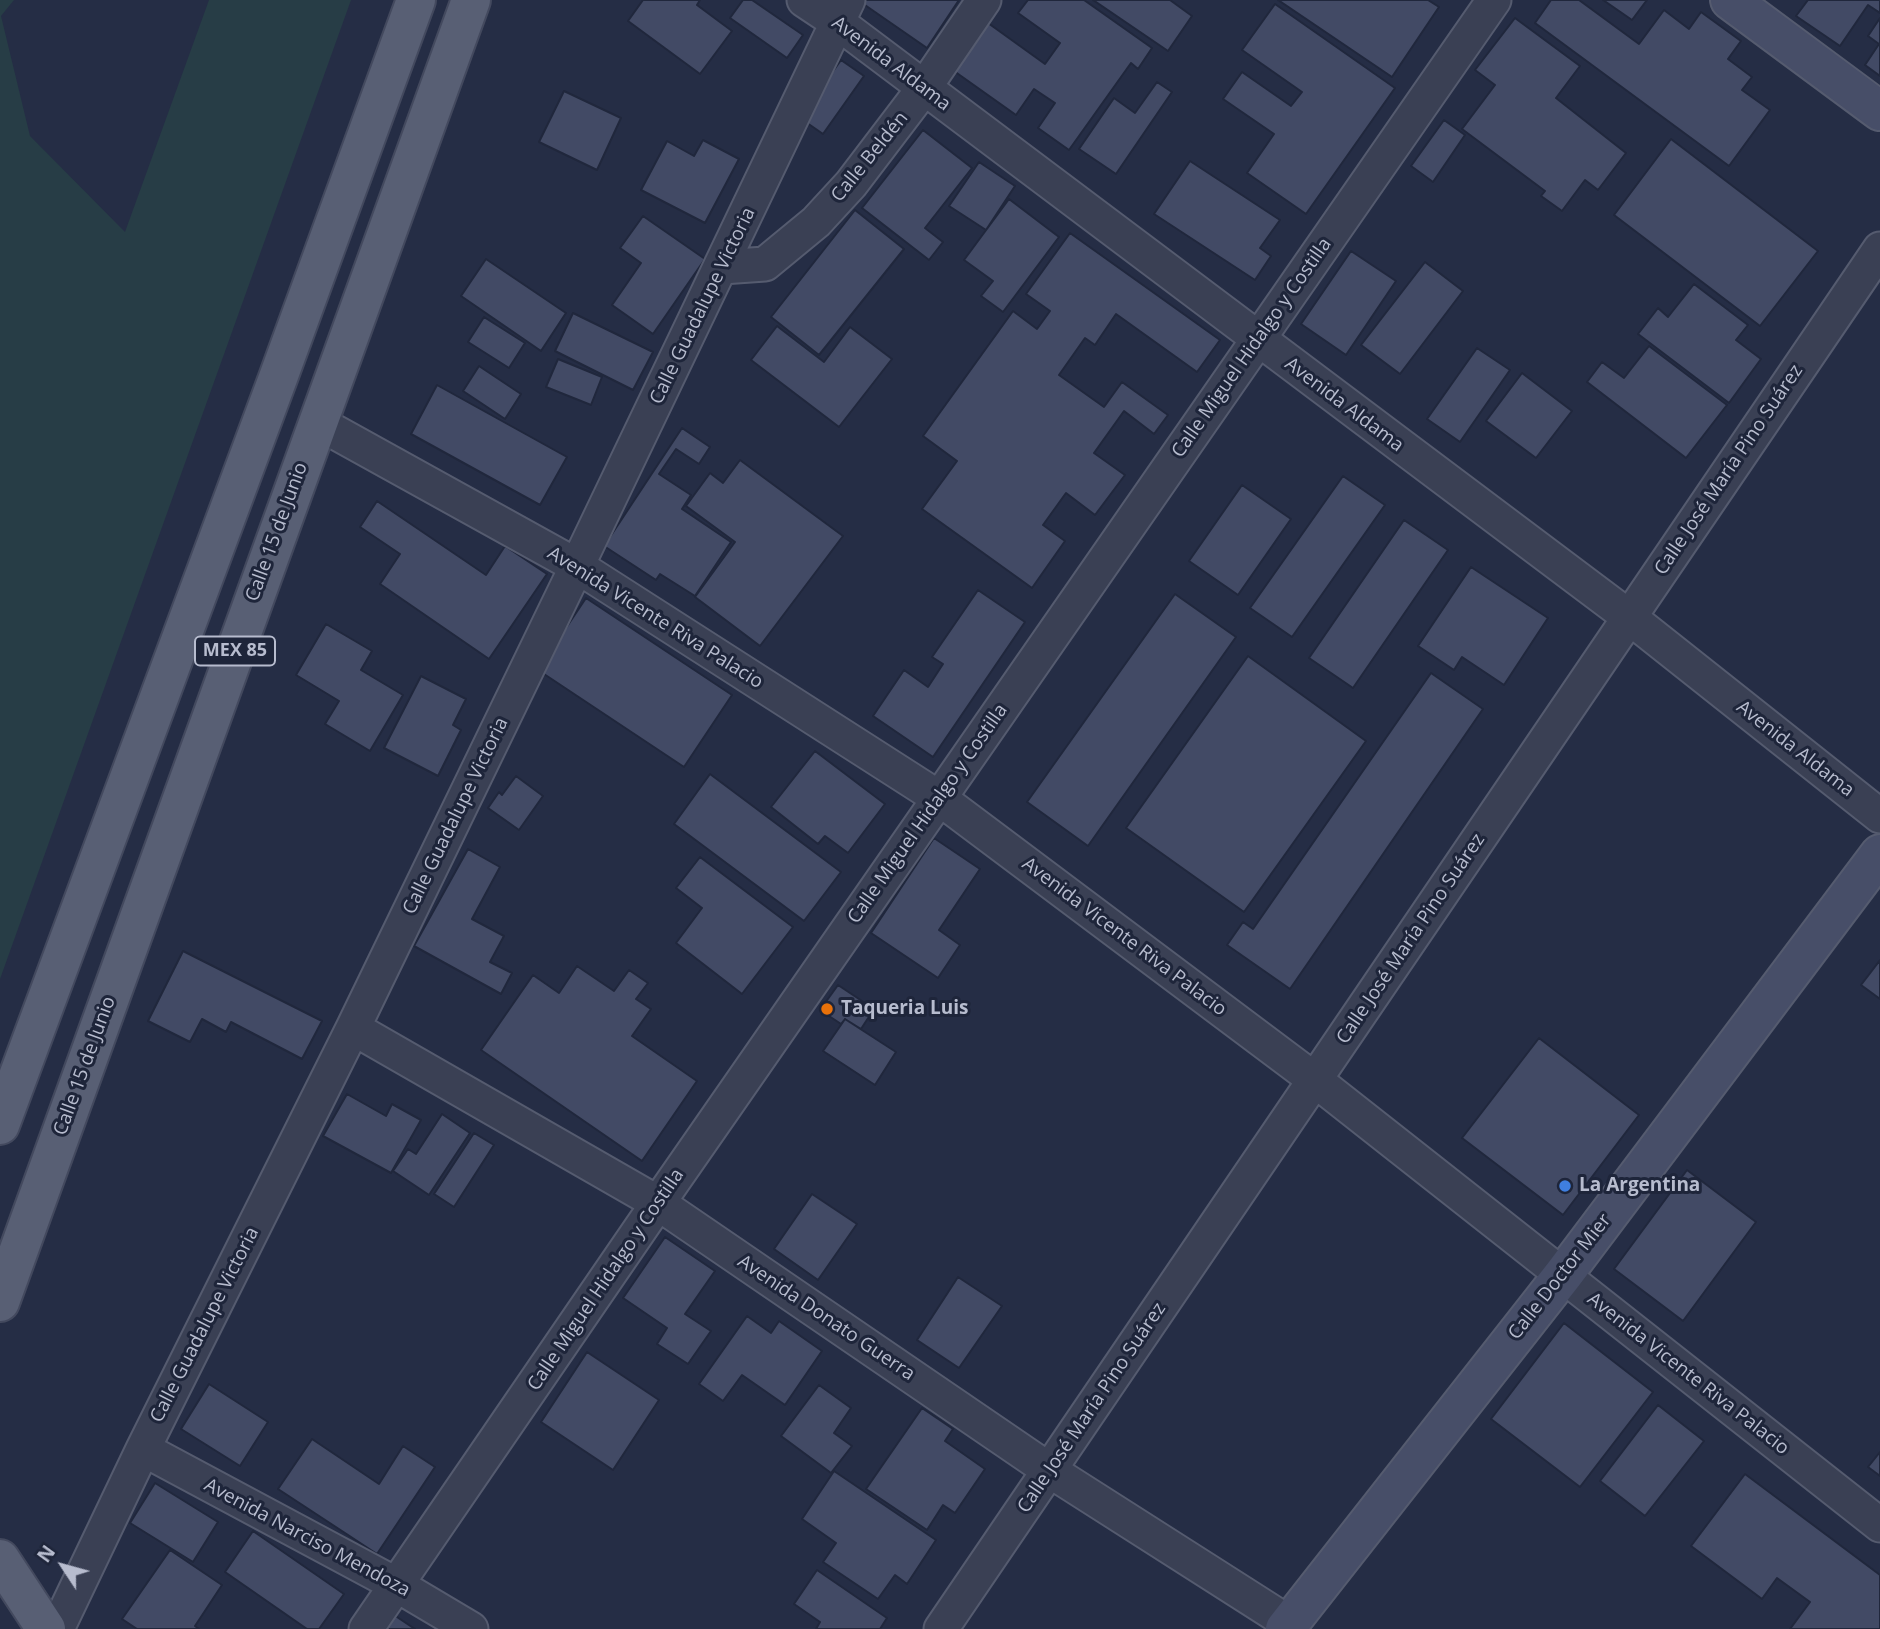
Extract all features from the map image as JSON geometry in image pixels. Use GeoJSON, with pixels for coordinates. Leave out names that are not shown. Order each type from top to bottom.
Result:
{"type":"FeatureCollection","features":[{"type":"Feature","properties":{"kind":"main road","name":"MEX 85"},"geometry":{"type":"LineString","coordinates":[[0,1125],[416,0]]}},
{"type":"Feature","properties":{"kind":"main road","name":"Calle 15 de Junio"},"geometry":{"type":"LineString","coordinates":[[0,1302],[471,0]]}},
{"type":"Feature","properties":{"kind":"main road"},"geometry":{"type":"LineString","coordinates":[[1730,0],[1880,111]]}},
{"type":"Feature","properties":{"kind":"main road"},"geometry":{"type":"LineString","coordinates":[[148,730],[201,746]]}},
{"type":"Feature","properties":{"kind":"main road","name":"Calle Doctor Mier"},"geometry":{"type":"LineString","coordinates":[[1287,1626],[1563,1275],[1880,854]]}},
{"type":"Feature","properties":{"kind":"main road"},"geometry":{"type":"LineString","coordinates":[[0,1559],[47,1629]]}},
{"type":"Feature","properties":{"kind":"street","name":"Avenida Aldama"},"geometry":{"type":"LineString","coordinates":[[804,0],[842,11],[924,88],[1629,617],[1880,816]]}},
{"type":"Feature","properties":{"kind":"street","name":"Calle Beldén"},"geometry":{"type":"LineString","coordinates":[[722,267],[765,264],[816,222],[851,184],[924,88],[984,0]]}},
{"type":"Feature","properties":{"kind":"street","name":"Calle Miguel Hidalgo y Costilla"},"geometry":{"type":"LineString","coordinates":[[366,1629],[658,1203],[1494,0]]}},
{"type":"Feature","properties":{"kind":"street","name":"Calle Guadalupe Victoria"},"geometry":{"type":"LineString","coordinates":[[57,1629],[143,1449],[353,1028],[722,267],[842,11]]}},
{"type":"Feature","properties":{"kind":"street","name":"Calle José María Pino Suárez"},"geometry":{"type":"LineString","coordinates":[[941,1629],[1880,249]]}},
{"type":"Feature","properties":{"kind":"street","name":"Avenida Vicente Riva Palacio"},"geometry":{"type":"LineString","coordinates":[[317,422],[577,566],[939,798],[1315,1080],[1880,1525]]}},
{"type":"Feature","properties":{"kind":"street","name":"Avenida Donato Guerra"},"geometry":{"type":"LineString","coordinates":[[353,1028],[658,1203],[1049,1470],[1287,1626]]}},
{"type":"Feature","properties":{"kind":"street","name":"Avenida Narciso Mendoza"},"geometry":{"type":"LineString","coordinates":[[143,1449],[397,1585],[471,1629]]}},
{"type":"Feature","properties":{"kind":"shaded area"},"geometry":{"type":"Polygon","coordinates":[[[0,0],[14,0],[1,16],[30,136],[125,232],[209,0],[351,0],[0,979],[0,0]]]}},
{"type":"Feature","properties":{"kind":"building"},"geometry":{"type":"Polygon","coordinates":[[[643,0],[700,0],[697,5],[732,31],[700,74],[628,21],[643,0]]]}},
{"type":"Feature","properties":{"kind":"building"},"geometry":{"type":"Polygon","coordinates":[[[743,0],[752,0],[803,35],[787,58],[730,18],[743,0]]]}},
{"type":"Feature","properties":{"kind":"building"},"geometry":{"type":"Polygon","coordinates":[[[864,0],[959,0],[927,48],[862,3],[864,0]]]}},
{"type":"Feature","properties":{"kind":"building"},"geometry":{"type":"Polygon","coordinates":[[[1028,0],[1084,0],[1152,48],[1138,69],[1131,63],[1069,150],[1038,128],[1055,103],[1034,89],[1016,115],[954,71],[988,23],[1045,64],[1060,43],[1018,13],[1028,0]]]}},
{"type":"Feature","properties":{"kind":"building"},"geometry":{"type":"Polygon","coordinates":[[[1093,0],[1170,0],[1192,16],[1168,51],[1093,0]]]}},
{"type":"Feature","properties":{"kind":"building"},"geometry":{"type":"Polygon","coordinates":[[[1278,0],[1428,0],[1439,7],[1392,77],[1278,0]]]}},
{"type":"Feature","properties":{"kind":"building"},"geometry":{"type":"Polygon","coordinates":[[[1551,0],[1579,0],[1639,44],[1664,10],[1689,29],[1701,12],[1741,41],[1728,59],[1752,77],[1742,90],[1770,110],[1729,166],[1535,23],[1551,0]]]}},
{"type":"Feature","properties":{"kind":"building"},"geometry":{"type":"Polygon","coordinates":[[[1603,0],[1647,0],[1632,20],[1603,0]]]}},
{"type":"Feature","properties":{"kind":"building"},"geometry":{"type":"Polygon","coordinates":[[[1808,0],[1880,0],[1880,13],[1868,5],[1840,46],[1796,16],[1808,0]]]}},
{"type":"Feature","properties":{"kind":"building"},"geometry":{"type":"Polygon","coordinates":[[[1275,4],[1395,88],[1306,214],[1247,173],[1274,134],[1223,99],[1242,72],[1291,106],[1302,92],[1242,50],[1275,4]]]}},
{"type":"Feature","properties":{"kind":"building"},"geometry":{"type":"Polygon","coordinates":[[[1515,18],[1580,66],[1556,98],[1626,153],[1598,190],[1585,180],[1562,211],[1541,196],[1545,191],[1462,129],[1495,85],[1475,70],[1515,18]]]}},
{"type":"Feature","properties":{"kind":"building"},"geometry":{"type":"Polygon","coordinates":[[[1880,18],[1880,76],[1865,65],[1879,44],[1868,36],[1880,18]]]}},
{"type":"Feature","properties":{"kind":"building"},"geometry":{"type":"Polygon","coordinates":[[[841,60],[864,76],[823,134],[800,118],[841,60]]]}},
{"type":"Feature","properties":{"kind":"building"},"geometry":{"type":"Polygon","coordinates":[[[1157,82],[1172,92],[1116,174],[1079,149],[1114,98],[1135,113],[1157,82]]]}},
{"type":"Feature","properties":{"kind":"building"},"geometry":{"type":"Polygon","coordinates":[[[564,91],[621,118],[597,170],[539,142],[564,91]]]}},
{"type":"Feature","properties":{"kind":"building"},"geometry":{"type":"Polygon","coordinates":[[[1444,120],[1465,135],[1433,182],[1411,166],[1444,120]]]}},
{"type":"Feature","properties":{"kind":"building"},"geometry":{"type":"Polygon","coordinates":[[[923,130],[972,168],[925,228],[943,242],[929,260],[862,208],[923,130]]]}},
{"type":"Feature","properties":{"kind":"building"},"geometry":{"type":"Polygon","coordinates":[[[1671,139],[1818,251],[1760,326],[1614,215],[1671,139]]]}},
{"type":"Feature","properties":{"kind":"building"},"geometry":{"type":"Polygon","coordinates":[[[703,140],[739,159],[705,223],[641,190],[667,141],[694,156],[703,140]]]}},
{"type":"Feature","properties":{"kind":"building"},"geometry":{"type":"Polygon","coordinates":[[[1190,161],[1280,220],[1260,248],[1271,256],[1255,280],[1154,214],[1190,161]]]}},
{"type":"Feature","properties":{"kind":"building"},"geometry":{"type":"Polygon","coordinates":[[[979,162],[1015,186],[986,230],[949,206],[979,162]]]}},
{"type":"Feature","properties":{"kind":"building"},"geometry":{"type":"Polygon","coordinates":[[[1009,199],[1059,237],[1003,312],[981,296],[993,281],[964,260],[1009,199]]]}},
{"type":"Feature","properties":{"kind":"building"},"geometry":{"type":"Polygon","coordinates":[[[855,210],[904,249],[819,355],[771,317],[855,210]]]}},
{"type":"Feature","properties":{"kind":"building"},"geometry":{"type":"Polygon","coordinates":[[[643,216],[705,259],[653,334],[612,305],[641,263],[620,248],[643,216]]]}},
{"type":"Feature","properties":{"kind":"building"},"geometry":{"type":"Polygon","coordinates":[[[1070,233],[1220,340],[1197,372],[1116,314],[1095,345],[1085,338],[1059,375],[1104,407],[1122,382],[1168,415],[1154,434],[1124,411],[1094,453],[1125,475],[1095,515],[1066,493],[1043,525],[1065,541],[1032,588],[922,509],[957,461],[923,436],[1013,311],[1037,329],[1050,311],[1026,294],[1070,233]]]}},
{"type":"Feature","properties":{"kind":"building"},"geometry":{"type":"Polygon","coordinates":[[[1351,251],[1396,281],[1346,355],[1301,324],[1351,251]]]}},
{"type":"Feature","properties":{"kind":"building"},"geometry":{"type":"Polygon","coordinates":[[[486,259],[566,313],[541,351],[461,296],[486,259]]]}},
{"type":"Feature","properties":{"kind":"building"},"geometry":{"type":"Polygon","coordinates":[[[1425,262],[1463,291],[1400,374],[1361,345],[1425,262]]]}},
{"type":"Feature","properties":{"kind":"building"},"geometry":{"type":"Polygon","coordinates":[[[1694,284],[1748,325],[1736,340],[1761,359],[1729,403],[1638,334],[1658,308],[1668,317],[1694,284]]]}},
{"type":"Feature","properties":{"kind":"building"},"geometry":{"type":"Polygon","coordinates":[[[573,313],[653,352],[633,390],[555,351],[573,313]]]}},
{"type":"Feature","properties":{"kind":"building"},"geometry":{"type":"Polygon","coordinates":[[[484,317],[525,343],[509,368],[468,342],[484,317]]]}},
{"type":"Feature","properties":{"kind":"building"},"geometry":{"type":"Polygon","coordinates":[[[777,326],[824,362],[850,327],[892,359],[839,427],[751,360],[777,326]]]}},
{"type":"Feature","properties":{"kind":"building"},"geometry":{"type":"Polygon","coordinates":[[[1649,346],[1727,405],[1686,458],[1587,382],[1602,362],[1624,378],[1649,346]]]}},
{"type":"Feature","properties":{"kind":"building"},"geometry":{"type":"Polygon","coordinates":[[[1477,348],[1510,370],[1460,442],[1427,419],[1477,348]]]}},
{"type":"Feature","properties":{"kind":"building"},"geometry":{"type":"Polygon","coordinates":[[[558,359],[602,377],[591,405],[546,387],[558,359]]]}},
{"type":"Feature","properties":{"kind":"building"},"geometry":{"type":"Polygon","coordinates":[[[479,366],[521,394],[505,419],[463,391],[479,366]]]}},
{"type":"Feature","properties":{"kind":"building"},"geometry":{"type":"Polygon","coordinates":[[[1522,373],[1572,411],[1536,458],[1486,421],[1522,373]]]}},
{"type":"Feature","properties":{"kind":"building"},"geometry":{"type":"Polygon","coordinates":[[[437,385],[567,457],[540,505],[411,434],[437,385]]]}},
{"type":"Feature","properties":{"kind":"building"},"geometry":{"type":"Polygon","coordinates":[[[682,428],[710,447],[699,464],[676,449],[659,474],[691,495],[682,509],[731,542],[695,596],[660,574],[656,580],[604,546],[682,428]]]}},
{"type":"Feature","properties":{"kind":"building"},"geometry":{"type":"Polygon","coordinates":[[[740,460],[843,536],[760,646],[695,597],[735,542],[686,506],[710,473],[723,483],[740,460]]]}},
{"type":"Feature","properties":{"kind":"building"},"geometry":{"type":"Polygon","coordinates":[[[1343,476],[1385,505],[1292,637],[1250,608],[1343,476]]]}},
{"type":"Feature","properties":{"kind":"building"},"geometry":{"type":"Polygon","coordinates":[[[1242,485],[1291,519],[1238,595],[1189,561],[1242,485]]]}},
{"type":"Feature","properties":{"kind":"building"},"geometry":{"type":"Polygon","coordinates":[[[377,501],[486,575],[505,546],[547,574],[489,659],[380,584],[400,554],[360,527],[377,501]]]}},
{"type":"Feature","properties":{"kind":"building"},"geometry":{"type":"Polygon","coordinates":[[[1404,520],[1448,550],[1353,688],[1309,658],[1404,520]]]}},
{"type":"Feature","properties":{"kind":"building"},"geometry":{"type":"Polygon","coordinates":[[[1471,567],[1548,618],[1504,685],[1462,657],[1454,670],[1418,646],[1471,567]]]}},
{"type":"Feature","properties":{"kind":"building"},"geometry":{"type":"Polygon","coordinates":[[[978,590],[1025,622],[933,757],[873,716],[904,670],[928,687],[943,664],[932,657],[978,590]]]}},
{"type":"Feature","properties":{"kind":"building"},"geometry":{"type":"Polygon","coordinates":[[[1175,594],[1236,637],[1088,846],[1027,802],[1175,594]]]}},
{"type":"Feature","properties":{"kind":"building"},"geometry":{"type":"Polygon","coordinates":[[[586,598],[732,695],[684,767],[538,670],[586,598]]]}},
{"type":"Feature","properties":{"kind":"building"},"geometry":{"type":"Polygon","coordinates":[[[326,624],[372,651],[361,670],[403,695],[370,751],[325,724],[339,701],[296,675],[326,624]]]}},
{"type":"Feature","properties":{"kind":"building"},"geometry":{"type":"Polygon","coordinates":[[[1248,656],[1366,741],[1244,912],[1126,828],[1248,656]]]}},
{"type":"Feature","properties":{"kind":"building"},"geometry":{"type":"Polygon","coordinates":[[[1431,673],[1483,709],[1290,989],[1227,945],[1243,922],[1253,929],[1431,673]]]}},
{"type":"Feature","properties":{"kind":"building"},"geometry":{"type":"Polygon","coordinates":[[[421,676],[466,699],[453,725],[461,730],[438,776],[384,748],[421,676]]]}},
{"type":"Feature","properties":{"kind":"building"},"geometry":{"type":"Polygon","coordinates":[[[815,751],[885,804],[848,853],[825,836],[818,844],[771,807],[815,751]]]}},
{"type":"Feature","properties":{"kind":"building"},"geometry":{"type":"Polygon","coordinates":[[[710,774],[841,872],[804,921],[674,824],[710,774]]]}},
{"type":"Feature","properties":{"kind":"building"},"geometry":{"type":"Polygon","coordinates":[[[516,776],[543,796],[519,830],[488,808],[499,792],[502,795],[516,776]]]}},
{"type":"Feature","properties":{"kind":"building"},"geometry":{"type":"Polygon","coordinates":[[[934,838],[980,869],[939,930],[960,945],[938,978],[871,933],[934,838]]]}},
{"type":"Feature","properties":{"kind":"building"},"geometry":{"type":"Polygon","coordinates":[[[468,849],[500,867],[472,919],[504,936],[490,962],[512,973],[501,994],[414,946],[468,849]]]}},
{"type":"Feature","properties":{"kind":"building"},"geometry":{"type":"Polygon","coordinates":[[[700,857],[793,927],[742,994],[676,943],[702,908],[676,888],[700,857]]]}},
{"type":"Feature","properties":{"kind":"building"},"geometry":{"type":"Polygon","coordinates":[[[183,951],[322,1021],[302,1059],[231,1022],[226,1032],[202,1019],[190,1042],[148,1021],[183,951]]]}},
{"type":"Feature","properties":{"kind":"building"},"geometry":{"type":"Polygon","coordinates":[[[1880,960],[1880,999],[1861,985],[1880,960]]]}},
{"type":"Feature","properties":{"kind":"building"},"geometry":{"type":"Polygon","coordinates":[[[577,966],[614,991],[629,970],[648,983],[636,999],[651,1009],[632,1036],[697,1081],[642,1161],[481,1050],[533,975],[559,993],[577,966]]]}},
{"type":"Feature","properties":{"kind":"building"},"geometry":{"type":"Polygon","coordinates":[[[838,985],[874,1009],[861,1029],[845,1019],[841,1024],[820,1010],[838,985]]]}},
{"type":"Feature","properties":{"kind":"building"},"geometry":{"type":"Polygon","coordinates":[[[845,1019],[896,1052],[875,1085],[823,1051],[845,1019]]]}},
{"type":"Feature","properties":{"kind":"building"},"geometry":{"type":"Polygon","coordinates":[[[1539,1038],[1639,1115],[1563,1215],[1462,1138],[1539,1038]]]}},
{"type":"Feature","properties":{"kind":"building"},"geometry":{"type":"Polygon","coordinates":[[[347,1094],[386,1116],[392,1104],[421,1120],[391,1173],[323,1136],[347,1094]]]}},
{"type":"Feature","properties":{"kind":"building"},"geometry":{"type":"Polygon","coordinates":[[[442,1114],[470,1133],[429,1195],[393,1171],[408,1149],[416,1154],[442,1114]]]}},
{"type":"Feature","properties":{"kind":"building"},"geometry":{"type":"Polygon","coordinates":[[[474,1133],[494,1145],[454,1207],[434,1194],[474,1133]]]}},
{"type":"Feature","properties":{"kind":"building"},"geometry":{"type":"Polygon","coordinates":[[[1687,1170],[1756,1222],[1683,1321],[1614,1269],[1687,1170]]]}},
{"type":"Feature","properties":{"kind":"building"},"geometry":{"type":"Polygon","coordinates":[[[812,1194],[857,1224],[818,1280],[774,1249],[812,1194]]]}},
{"type":"Feature","properties":{"kind":"building"},"geometry":{"type":"Polygon","coordinates":[[[665,1237],[715,1271],[685,1314],[711,1331],[688,1364],[657,1344],[667,1328],[623,1298],[665,1237]]]}},
{"type":"Feature","properties":{"kind":"building"},"geometry":{"type":"Polygon","coordinates":[[[958,1277],[1002,1306],[959,1368],[917,1340],[958,1277]]]}},
{"type":"Feature","properties":{"kind":"building"},"geometry":{"type":"Polygon","coordinates":[[[747,1316],[771,1333],[779,1321],[822,1351],[785,1405],[742,1375],[723,1401],[699,1384],[747,1316]]]}},
{"type":"Feature","properties":{"kind":"building"},"geometry":{"type":"Polygon","coordinates":[[[1564,1323],[1653,1392],[1580,1487],[1491,1419],[1564,1323]]]}},
{"type":"Feature","properties":{"kind":"building"},"geometry":{"type":"Polygon","coordinates":[[[587,1352],[659,1400],[613,1470],[541,1422],[587,1352]]]}},
{"type":"Feature","properties":{"kind":"building"},"geometry":{"type":"Polygon","coordinates":[[[209,1384],[268,1422],[240,1466],[181,1429],[209,1384]]]}},
{"type":"Feature","properties":{"kind":"building"},"geometry":{"type":"Polygon","coordinates":[[[819,1385],[851,1408],[834,1433],[852,1446],[831,1473],[781,1436],[819,1385]]]}},
{"type":"Feature","properties":{"kind":"building"},"geometry":{"type":"Polygon","coordinates":[[[1658,1405],[1704,1441],[1645,1516],[1600,1481],[1658,1405]]]}},
{"type":"Feature","properties":{"kind":"building"},"geometry":{"type":"Polygon","coordinates":[[[922,1408],[953,1429],[945,1441],[985,1469],[955,1513],[943,1505],[927,1530],[866,1489],[922,1408]]]}},
{"type":"Feature","properties":{"kind":"building"},"geometry":{"type":"Polygon","coordinates":[[[312,1439],[379,1484],[403,1446],[435,1467],[377,1554],[278,1489],[312,1439]]]}},
{"type":"Feature","properties":{"kind":"building"},"geometry":{"type":"Polygon","coordinates":[[[1880,1452],[1880,1476],[1868,1467],[1880,1452]]]}},
{"type":"Feature","properties":{"kind":"building"},"geometry":{"type":"Polygon","coordinates":[[[834,1471],[936,1540],[907,1584],[895,1575],[878,1599],[823,1562],[836,1543],[802,1519],[834,1471]]]}},
{"type":"Feature","properties":{"kind":"building"},"geometry":{"type":"Polygon","coordinates":[[[1745,1474],[1880,1575],[1880,1629],[1790,1629],[1810,1602],[1777,1578],[1762,1599],[1691,1546],[1745,1474]]]}},
{"type":"Feature","properties":{"kind":"building"},"geometry":{"type":"Polygon","coordinates":[[[155,1483],[218,1522],[193,1562],[130,1523],[155,1483]]]}},
{"type":"Feature","properties":{"kind":"building"},"geometry":{"type":"Polygon","coordinates":[[[253,1531],[344,1594],[319,1629],[307,1629],[225,1572],[253,1531]]]}},
{"type":"Feature","properties":{"kind":"building"},"geometry":{"type":"Polygon","coordinates":[[[170,1550],[222,1585],[195,1626],[199,1629],[137,1629],[122,1619],[170,1550]]]}},
{"type":"Feature","properties":{"kind":"building"},"geometry":{"type":"Polygon","coordinates":[[[817,1570],[887,1618],[880,1629],[816,1629],[820,1622],[794,1604],[817,1570]]]}},
{"type":"Feature","properties":{"kind":"building"},"geometry":{"type":"Polygon","coordinates":[[[394,1615],[415,1629],[385,1629],[394,1615]]]}},
{"type":"Feature","properties":{"kind":"place","name":"Taqueria Luis"},"geometry":{"type":"Point","coordinates":[827,1009]}},
{"type":"Feature","properties":{"kind":"place","name":"La Argentina"},"geometry":{"type":"Point","coordinates":[1565,1186]}}]}
